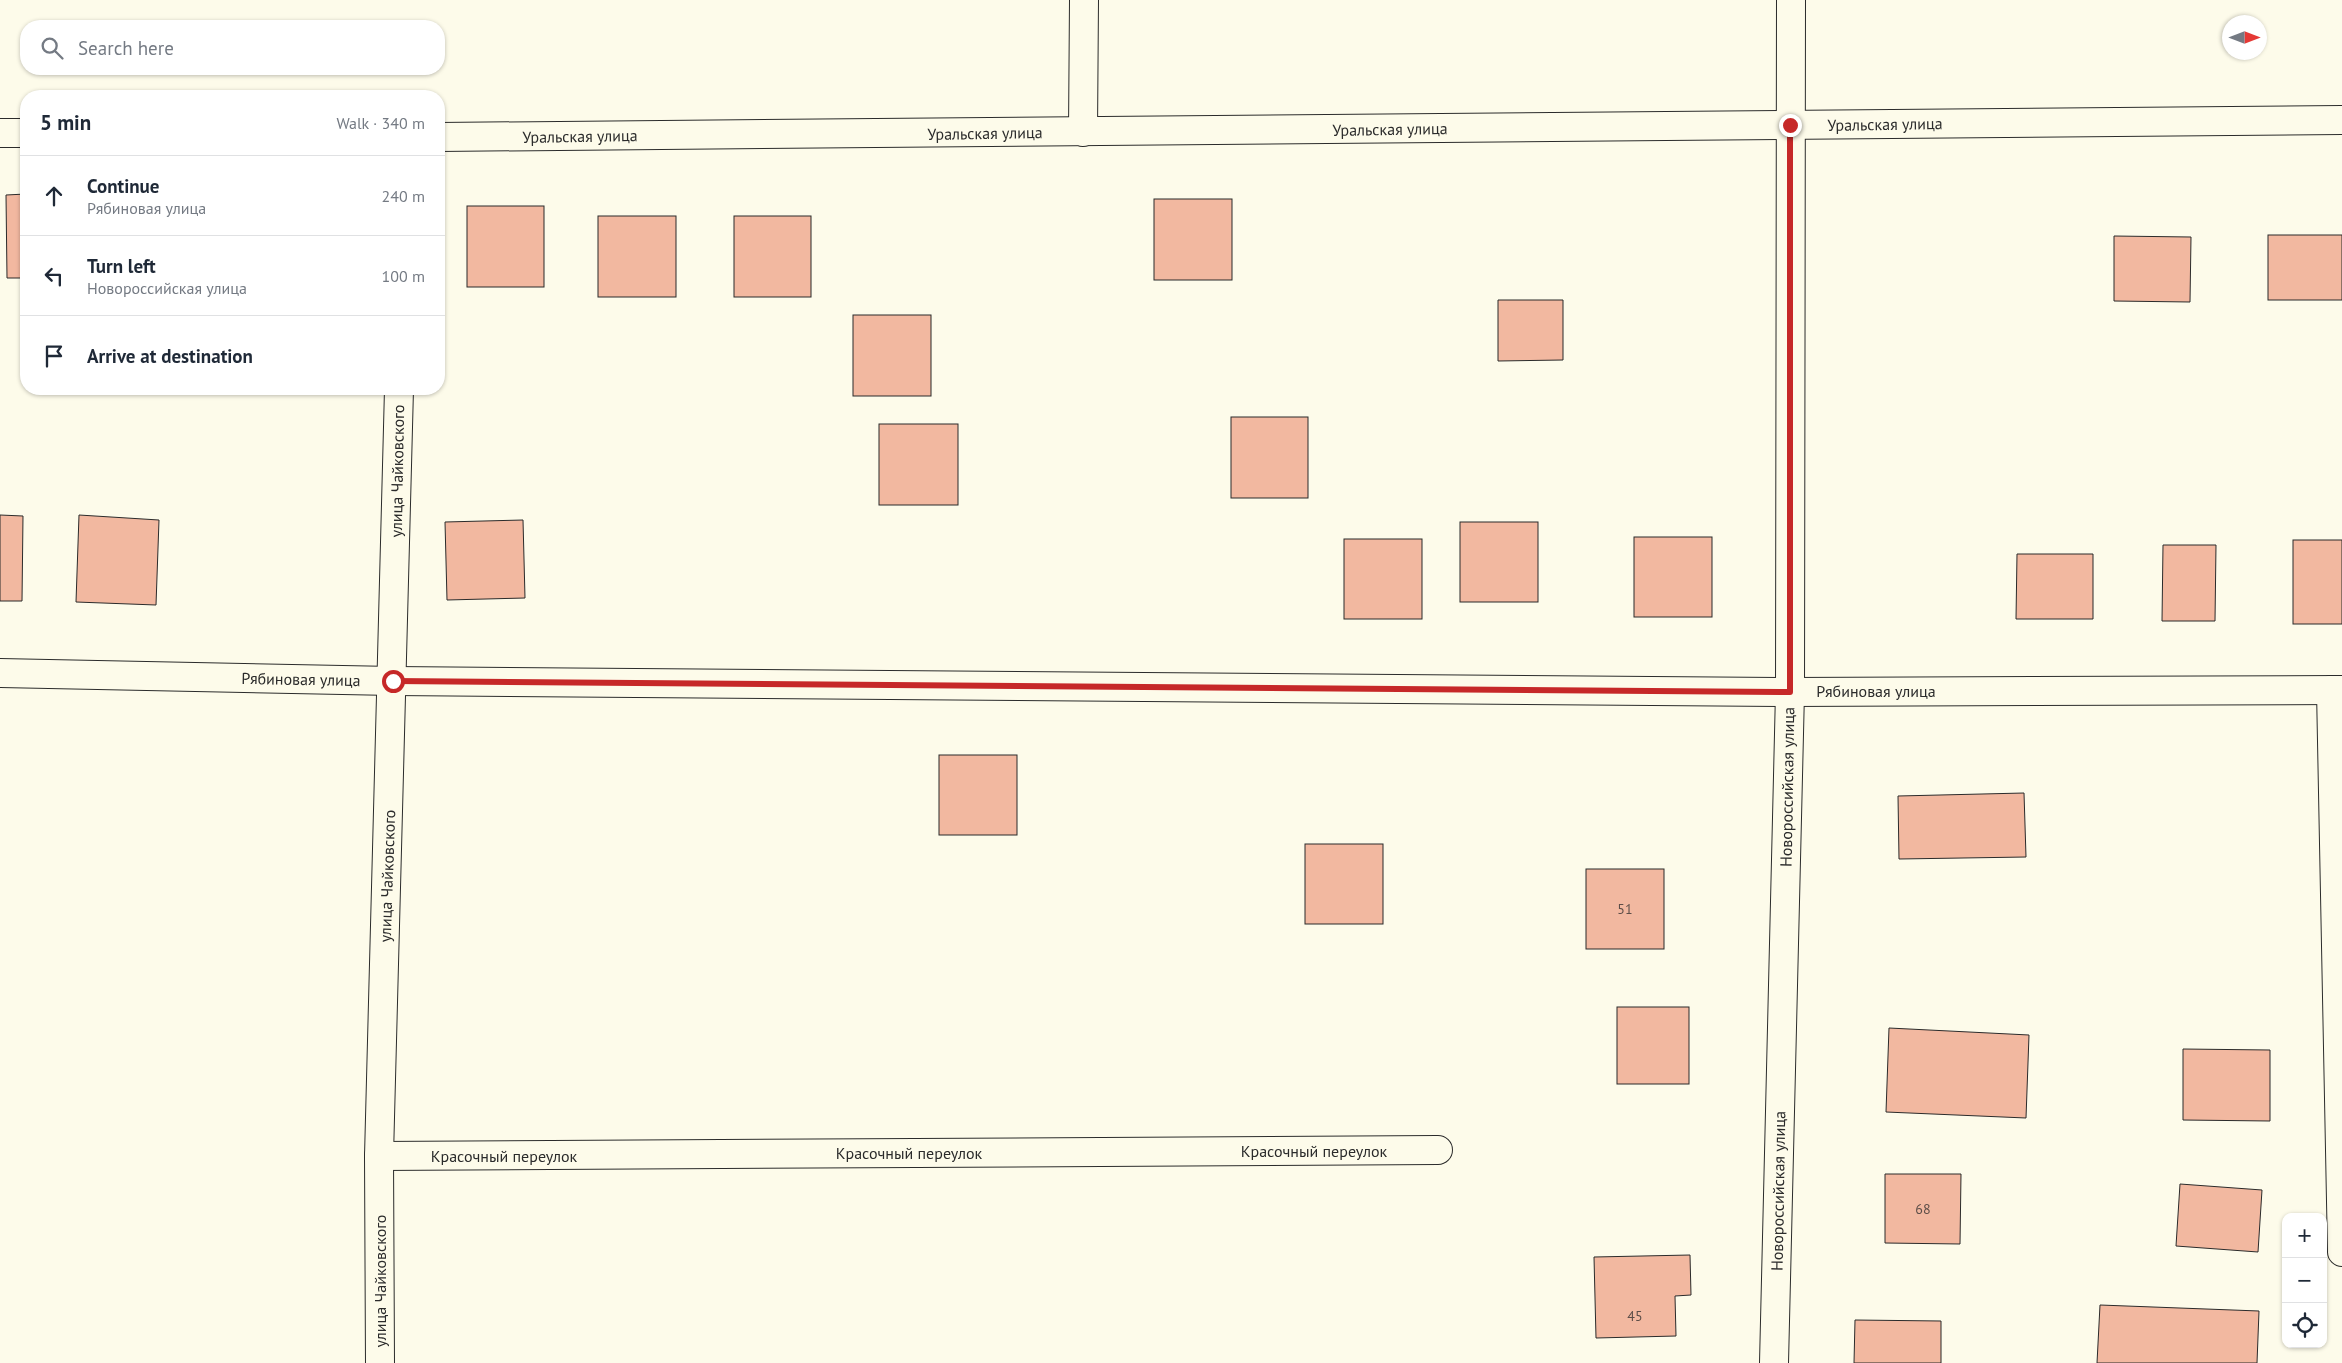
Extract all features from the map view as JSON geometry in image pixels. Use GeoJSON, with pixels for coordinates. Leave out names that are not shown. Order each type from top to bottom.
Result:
{"type":"FeatureCollection","features":[{"type":"Feature","properties":{"kind":"street"},"geometry":{"type":"LineString","coordinates":[[1083,132],[1084,0]]}},
{"type":"Feature","properties":{"kind":"street","name":"Новороссийская улица"},"geometry":{"type":"LineString","coordinates":[[1774,1363],[1790,692],[1791,0]]}},
{"type":"Feature","properties":{"kind":"street","name":"Уральская улица"},"geometry":{"type":"LineString","coordinates":[[445,138],[2342,120]]}},
{"type":"Feature","properties":{"kind":"street"},"geometry":{"type":"LineString","coordinates":[[0,133],[20,133]]}},
{"type":"Feature","properties":{"kind":"street","name":"улица Чайковского"},"geometry":{"type":"LineString","coordinates":[[380,1363],[379,1156],[393,681],[399,395]]}},
{"type":"Feature","properties":{"kind":"street","name":"Рябиновая улица"},"geometry":{"type":"LineString","coordinates":[[0,673],[393,681],[1790,692],[2336,690]]}},
{"type":"Feature","properties":{"kind":"street"},"geometry":{"type":"LineString","coordinates":[[2336,690],[2342,1252]]}},
{"type":"Feature","properties":{"kind":"street","name":"Красочный переулок"},"geometry":{"type":"LineString","coordinates":[[379,1156],[1438,1150]]}},
{"type":"Feature","properties":{"kind":"building"},"geometry":{"type":"Polygon","coordinates":[[[20,194],[20,278],[7,278],[6,195],[20,194]]]}},
{"type":"Feature","properties":{"kind":"building"},"geometry":{"type":"Polygon","coordinates":[[[1154,199],[1232,199],[1232,280],[1154,280],[1154,199]]]}},
{"type":"Feature","properties":{"kind":"building"},"geometry":{"type":"Polygon","coordinates":[[[467,206],[544,206],[544,287],[467,287],[467,206]]]}},
{"type":"Feature","properties":{"kind":"building"},"geometry":{"type":"Polygon","coordinates":[[[598,216],[676,216],[676,297],[598,297],[598,216]]]}},
{"type":"Feature","properties":{"kind":"building"},"geometry":{"type":"Polygon","coordinates":[[[734,216],[811,216],[811,297],[734,297],[734,216]]]}},
{"type":"Feature","properties":{"kind":"building"},"geometry":{"type":"Polygon","coordinates":[[[2268,235],[2342,235],[2342,300],[2268,300],[2268,235]]]}},
{"type":"Feature","properties":{"kind":"building"},"geometry":{"type":"Polygon","coordinates":[[[2114,236],[2191,237],[2190,302],[2114,301],[2114,236]]]}},
{"type":"Feature","properties":{"kind":"building"},"geometry":{"type":"Polygon","coordinates":[[[1498,300],[1563,300],[1563,360],[1498,361],[1498,300]]]}},
{"type":"Feature","properties":{"kind":"building"},"geometry":{"type":"Polygon","coordinates":[[[853,315],[931,315],[931,396],[853,396],[853,315]]]}},
{"type":"Feature","properties":{"kind":"building"},"geometry":{"type":"Polygon","coordinates":[[[1231,417],[1308,417],[1308,498],[1231,498],[1231,417]]]}},
{"type":"Feature","properties":{"kind":"building"},"geometry":{"type":"Polygon","coordinates":[[[879,424],[958,424],[958,505],[879,505],[879,424]]]}},
{"type":"Feature","properties":{"kind":"building"},"geometry":{"type":"Polygon","coordinates":[[[0,515],[23,516],[22,601],[0,601],[0,515]]]}},
{"type":"Feature","properties":{"kind":"building"},"geometry":{"type":"Polygon","coordinates":[[[79,515],[159,520],[156,605],[76,602],[79,515]]]}},
{"type":"Feature","properties":{"kind":"building"},"geometry":{"type":"Polygon","coordinates":[[[523,520],[525,598],[447,600],[445,522],[523,520]]]}},
{"type":"Feature","properties":{"kind":"building"},"geometry":{"type":"Polygon","coordinates":[[[1460,522],[1538,522],[1538,602],[1460,602],[1460,522]]]}},
{"type":"Feature","properties":{"kind":"building"},"geometry":{"type":"Polygon","coordinates":[[[1634,537],[1712,537],[1712,617],[1634,617],[1634,537]]]}},
{"type":"Feature","properties":{"kind":"building"},"geometry":{"type":"Polygon","coordinates":[[[1344,539],[1422,539],[1422,619],[1344,619],[1344,539]]]}},
{"type":"Feature","properties":{"kind":"building"},"geometry":{"type":"Polygon","coordinates":[[[2293,540],[2342,540],[2342,624],[2293,624],[2293,540]]]}},
{"type":"Feature","properties":{"kind":"building"},"geometry":{"type":"Polygon","coordinates":[[[2163,545],[2216,545],[2215,621],[2162,621],[2163,545]]]}},
{"type":"Feature","properties":{"kind":"building"},"geometry":{"type":"Polygon","coordinates":[[[2017,554],[2093,554],[2093,619],[2016,619],[2017,554]]]}},
{"type":"Feature","properties":{"kind":"building"},"geometry":{"type":"Polygon","coordinates":[[[939,755],[1017,755],[1017,835],[939,835],[939,755]]]}},
{"type":"Feature","properties":{"kind":"building"},"geometry":{"type":"Polygon","coordinates":[[[2024,793],[2026,857],[1899,859],[1898,796],[2024,793]]]}},
{"type":"Feature","properties":{"kind":"building"},"geometry":{"type":"Polygon","coordinates":[[[1305,844],[1383,844],[1383,924],[1305,924],[1305,844]]]}},
{"type":"Feature","properties":{"kind":"building"},"geometry":{"type":"Polygon","coordinates":[[[1586,869],[1664,869],[1664,949],[1586,949],[1586,869]]]}},
{"type":"Feature","properties":{"kind":"building"},"geometry":{"type":"Polygon","coordinates":[[[1617,1007],[1689,1007],[1689,1084],[1617,1084],[1617,1007]]]}},
{"type":"Feature","properties":{"kind":"building"},"geometry":{"type":"Polygon","coordinates":[[[1889,1028],[2029,1035],[2026,1118],[1886,1112],[1889,1028]]]}},
{"type":"Feature","properties":{"kind":"building"},"geometry":{"type":"Polygon","coordinates":[[[2183,1049],[2270,1050],[2270,1121],[2183,1120],[2183,1049]]]}},
{"type":"Feature","properties":{"kind":"building"},"geometry":{"type":"Polygon","coordinates":[[[1885,1174],[1961,1174],[1960,1244],[1885,1243],[1885,1174]]]}},
{"type":"Feature","properties":{"kind":"building"},"geometry":{"type":"Polygon","coordinates":[[[2180,1184],[2262,1190],[2258,1252],[2176,1246],[2180,1184]]]}},
{"type":"Feature","properties":{"kind":"building"},"geometry":{"type":"Polygon","coordinates":[[[1690,1255],[1691,1295],[1675,1296],[1676,1336],[1596,1338],[1594,1257],[1690,1255]]]}},
{"type":"Feature","properties":{"kind":"building"},"geometry":{"type":"Polygon","coordinates":[[[2100,1305],[2259,1311],[2257,1363],[2097,1363],[2100,1305]]]}},
{"type":"Feature","properties":{"kind":"building"},"geometry":{"type":"Polygon","coordinates":[[[1855,1320],[1941,1321],[1941,1363],[1854,1363],[1855,1320]]]}},
{"type":"Feature","properties":{"kind":"route"},"geometry":{"type":"LineString","coordinates":[[393,681],[1790,692],[1790,125]]}}]}
